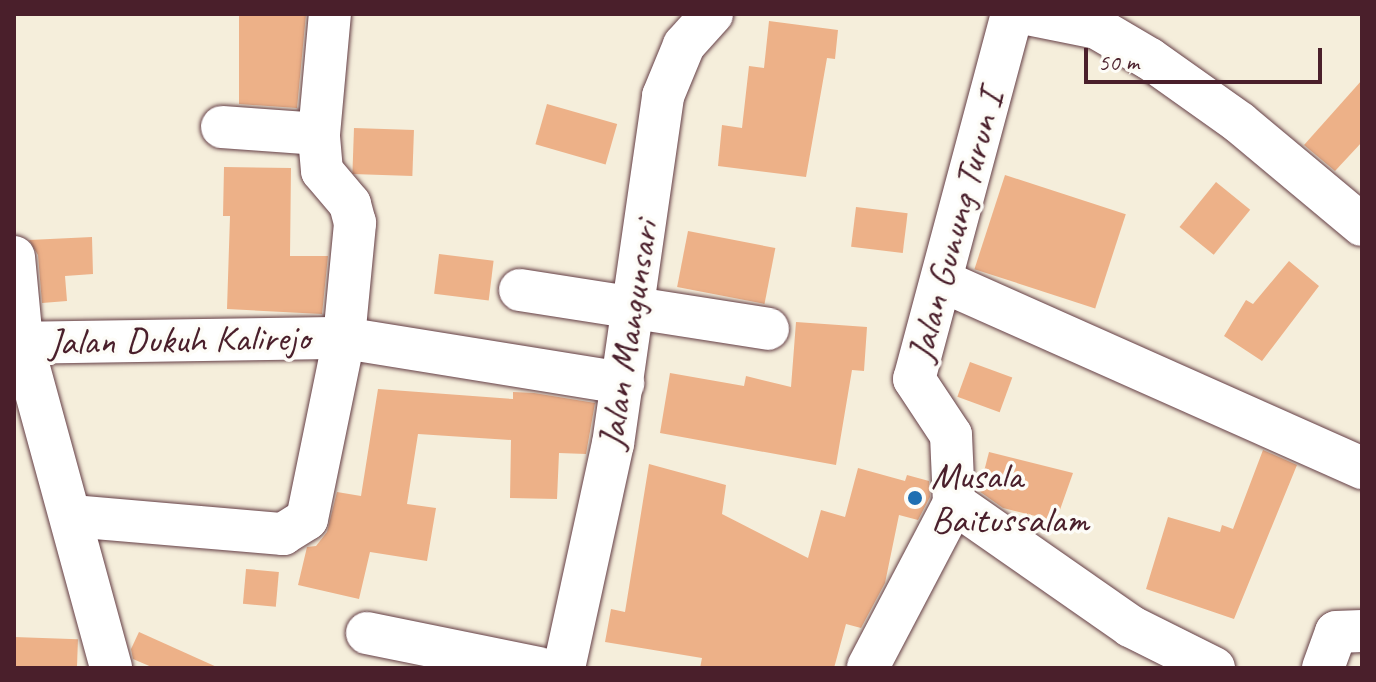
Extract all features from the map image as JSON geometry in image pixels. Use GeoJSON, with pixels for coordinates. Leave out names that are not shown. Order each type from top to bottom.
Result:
{"type":"FeatureCollection","features":[{"type":"Feature","properties":{"kind":"street","name":"Jalan Dukuh Kalirejo"},"geometry":{"type":"LineString","coordinates":[[330,14],[319,134],[322,171],[350,204],[355,223],[344,338]]}},
{"type":"Feature","properties":{"kind":"street","name":"Jalan Mangunsari"},"geometry":{"type":"LineString","coordinates":[[564,668],[623,383],[663,96],[684,45],[712,14]]}},
{"type":"Feature","properties":{"kind":"street","name":"Jalan Gunung Turun I"},"geometry":{"type":"LineString","coordinates":[[954,503],[951,435],[914,379],[1012,14]]}},
{"type":"Feature","properties":{"kind":"street"},"geometry":{"type":"LineString","coordinates":[[1027,14],[1097,28],[1150,59],[1240,123],[1362,225]]}},
{"type":"Feature","properties":{"kind":"street"},"geometry":{"type":"LineString","coordinates":[[222,127],[319,134]]}},
{"type":"Feature","properties":{"kind":"street"},"geometry":{"type":"LineString","coordinates":[[14,257],[18,342],[72,516],[111,668]]}},
{"type":"Feature","properties":{"kind":"street"},"geometry":{"type":"LineString","coordinates":[[942,281],[1362,468]]}},
{"type":"Feature","properties":{"kind":"street"},"geometry":{"type":"LineString","coordinates":[[520,290],[768,329]]}},
{"type":"Feature","properties":{"kind":"street","name":"Jalan Dukuh Kalirejo"},"geometry":{"type":"LineString","coordinates":[[18,342],[344,338],[623,383]]}},
{"type":"Feature","properties":{"kind":"street"},"geometry":{"type":"LineString","coordinates":[[72,516],[283,534],[298,529],[313,500],[344,338]]}},
{"type":"Feature","properties":{"kind":"street"},"geometry":{"type":"LineString","coordinates":[[868,667],[954,503],[1130,626],[1214,668]]}},
{"type":"Feature","properties":{"kind":"street"},"geometry":{"type":"LineString","coordinates":[[1323,668],[1336,632],[1362,631]]}},
{"type":"Feature","properties":{"kind":"street"},"geometry":{"type":"LineString","coordinates":[[367,633],[539,668]]}},
{"type":"Feature","properties":{"kind":"building"},"geometry":{"type":"Polygon","coordinates":[[[239,14],[306,14],[297,108],[239,104],[239,14]]]}},
{"type":"Feature","properties":{"kind":"building"},"geometry":{"type":"Polygon","coordinates":[[[769,21],[838,30],[835,59],[827,58],[806,177],[718,166],[722,125],[742,128],[749,66],[764,68],[769,21]]]}},
{"type":"Feature","properties":{"kind":"building"},"geometry":{"type":"Polygon","coordinates":[[[1362,80],[1362,142],[1335,171],[1304,145],[1362,80]]]}},
{"type":"Feature","properties":{"kind":"building"},"geometry":{"type":"Polygon","coordinates":[[[547,104],[617,124],[606,164],[535,144],[547,104]]]}},
{"type":"Feature","properties":{"kind":"building"},"geometry":{"type":"Polygon","coordinates":[[[354,128],[414,130],[412,176],[352,174],[354,128]]]}},
{"type":"Feature","properties":{"kind":"building"},"geometry":{"type":"Polygon","coordinates":[[[224,167],[291,168],[290,256],[328,256],[322,314],[227,309],[230,216],[223,216],[224,167]]]}},
{"type":"Feature","properties":{"kind":"building"},"geometry":{"type":"Polygon","coordinates":[[[1005,175],[1126,214],[1095,308],[974,269],[1005,175]]]}},
{"type":"Feature","properties":{"kind":"building"},"geometry":{"type":"Polygon","coordinates":[[[1216,182],[1250,210],[1214,255],[1179,227],[1216,182]]]}},
{"type":"Feature","properties":{"kind":"building"},"geometry":{"type":"Polygon","coordinates":[[[856,207],[908,213],[903,253],[851,247],[856,207]]]}},
{"type":"Feature","properties":{"kind":"building"},"geometry":{"type":"Polygon","coordinates":[[[688,231],[775,248],[764,304],[677,287],[688,231]]]}},
{"type":"Feature","properties":{"kind":"building"},"geometry":{"type":"Polygon","coordinates":[[[92,237],[93,274],[65,276],[67,301],[42,303],[38,255],[29,240],[92,237]]]}},
{"type":"Feature","properties":{"kind":"building"},"geometry":{"type":"Polygon","coordinates":[[[439,254],[494,261],[489,300],[434,294],[439,254]]]}},
{"type":"Feature","properties":{"kind":"building"},"geometry":{"type":"Polygon","coordinates":[[[1289,261],[1319,286],[1262,361],[1224,336],[1246,300],[1253,304],[1289,261]]]}},
{"type":"Feature","properties":{"kind":"building"},"geometry":{"type":"Polygon","coordinates":[[[796,322],[867,327],[864,371],[852,370],[836,465],[660,433],[670,373],[744,386],[746,376],[791,387],[796,322]]]}},
{"type":"Feature","properties":{"kind":"building"},"geometry":{"type":"Polygon","coordinates":[[[970,362],[1012,377],[1000,412],[957,397],[970,362]]]}},
{"type":"Feature","properties":{"kind":"building"},"geometry":{"type":"Polygon","coordinates":[[[378,389],[513,399],[513,392],[534,393],[595,403],[586,454],[559,453],[557,499],[510,498],[511,440],[418,434],[407,504],[436,508],[427,561],[370,552],[359,599],[298,585],[307,547],[316,546],[327,532],[337,492],[361,496],[378,389]]]}},
{"type":"Feature","properties":{"kind":"building"},"geometry":{"type":"Polygon","coordinates":[[[1263,450],[1297,465],[1234,619],[1146,589],[1168,517],[1220,532],[1222,525],[1233,529],[1263,450]]]}},
{"type":"Feature","properties":{"kind":"building"},"geometry":{"type":"Polygon","coordinates":[[[989,452],[1073,473],[1056,521],[1003,508],[979,491],[989,452]]]}},
{"type":"Feature","properties":{"kind":"building"},"geometry":{"type":"Polygon","coordinates":[[[649,464],[726,485],[722,514],[808,558],[821,510],[845,517],[858,468],[905,481],[907,475],[929,481],[930,497],[918,520],[899,515],[885,583],[861,628],[846,624],[834,668],[700,668],[702,658],[605,642],[611,609],[625,612],[649,464]]]}},
{"type":"Feature","properties":{"kind":"building"},"geometry":{"type":"Polygon","coordinates":[[[246,569],[279,572],[276,607],[243,604],[246,569]]]}},
{"type":"Feature","properties":{"kind":"building"},"geometry":{"type":"Polygon","coordinates":[[[139,632],[219,668],[154,668],[133,659],[131,649],[139,632]]]}},
{"type":"Feature","properties":{"kind":"building"},"geometry":{"type":"Polygon","coordinates":[[[14,637],[78,639],[77,668],[14,668],[14,637]]]}},
{"type":"Feature","properties":{"kind":"place","name":"Musala Baitussalam"},"geometry":{"type":"Point","coordinates":[915,498]}}]}
